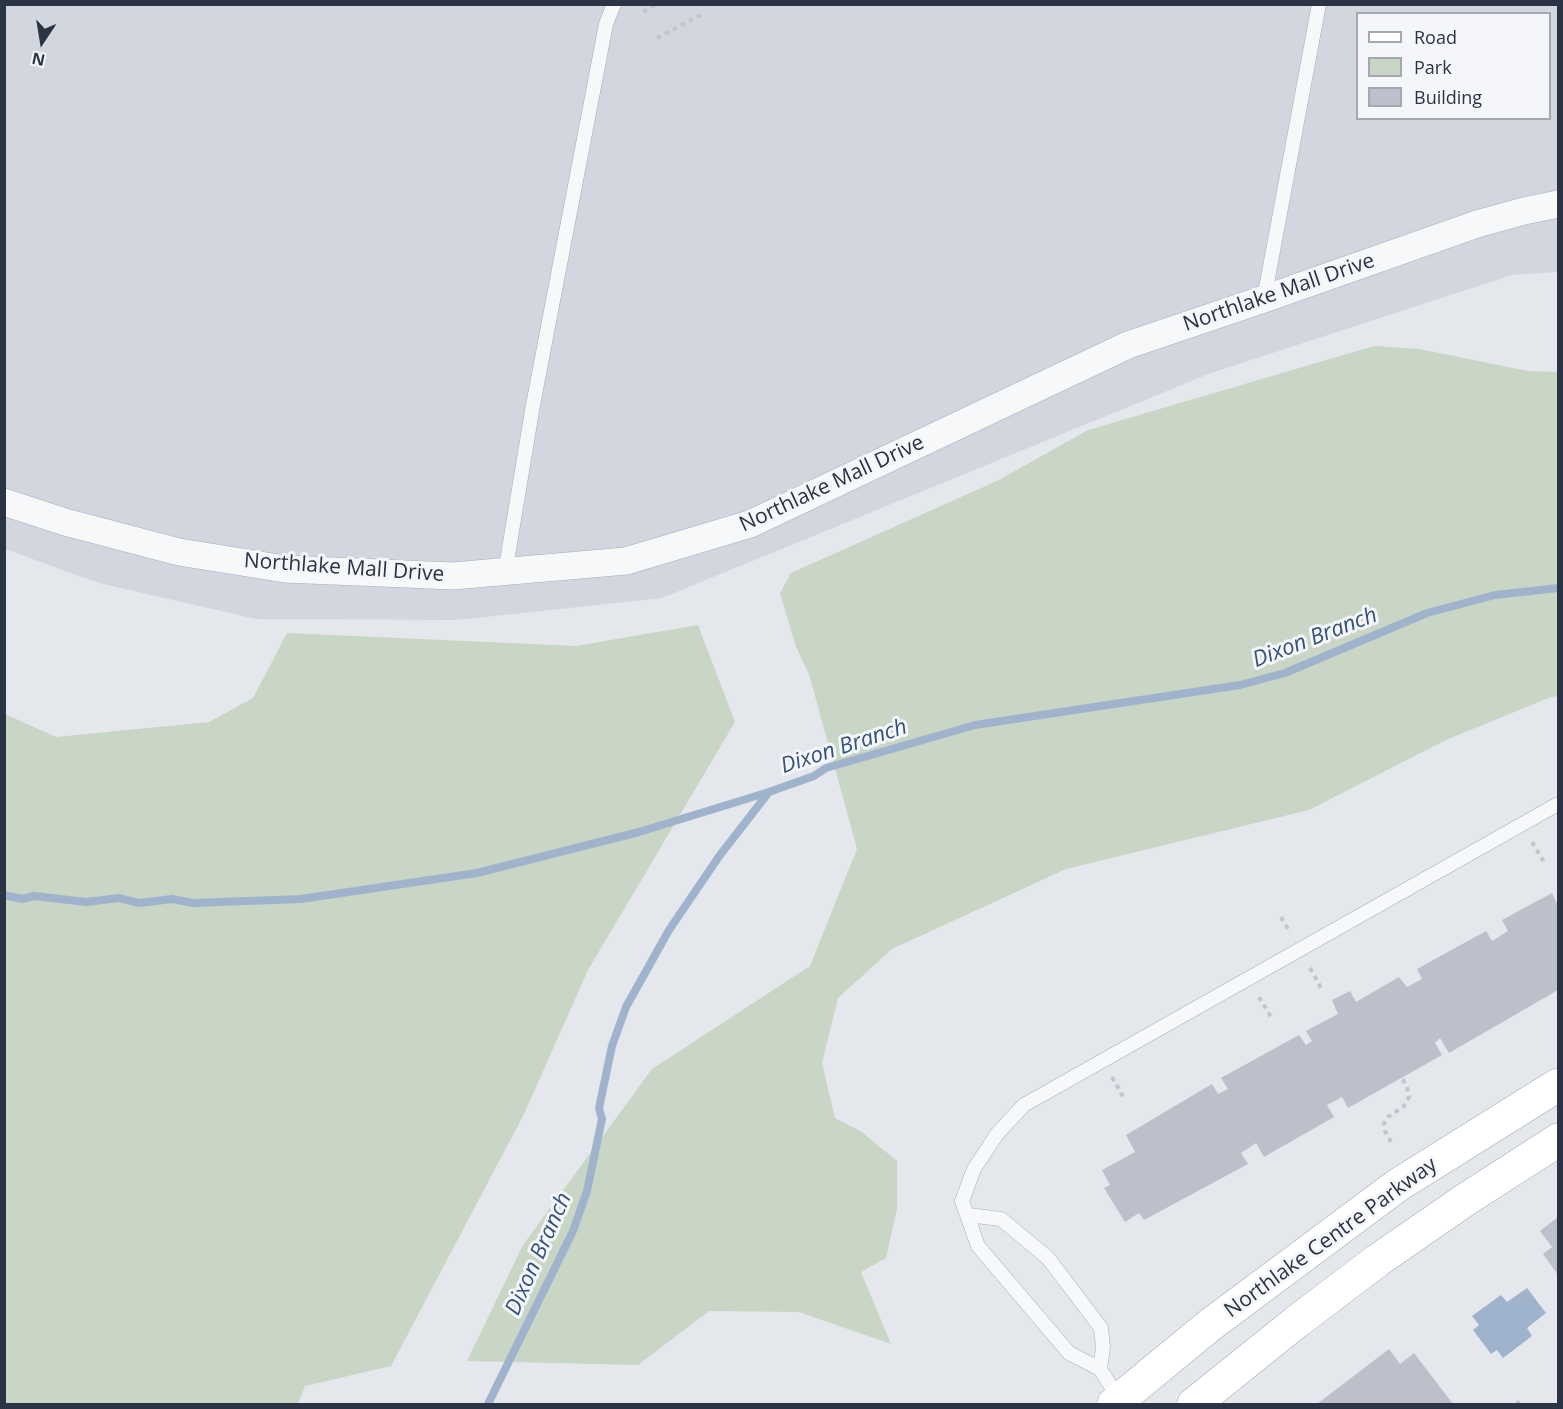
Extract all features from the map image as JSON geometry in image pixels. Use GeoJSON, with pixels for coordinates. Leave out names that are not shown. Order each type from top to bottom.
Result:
{"type":"FeatureCollection","features":[{"type":"Feature","properties":{"kind":"main road","name":"Northlake Centre Parkway"},"geometry":{"type":"LineString","coordinates":[[1119,1403],[1210,1324],[1398,1185],[1558,1086]]}},
{"type":"Feature","properties":{"kind":"main road"},"geometry":{"type":"LineString","coordinates":[[1194,1404],[1378,1260],[1558,1140]]}},
{"type":"Feature","properties":{"kind":"street","name":"Northlake Mall Drive"},"geometry":{"type":"LineString","coordinates":[[4,502],[65,522],[179,552],[285,569],[453,576],[626,561],[750,524],[1128,345],[1477,224],[1558,204]]}},
{"type":"Feature","properties":{"kind":"lane"},"geometry":{"type":"LineString","coordinates":[[505,573],[533,405],[606,24],[614,4]]}},
{"type":"Feature","properties":{"kind":"lane"},"geometry":{"type":"LineString","coordinates":[[1264,299],[1319,4]]}},
{"type":"Feature","properties":{"kind":"lane"},"geometry":{"type":"LineString","coordinates":[[1119,1403],[1100,1369],[1070,1353],[978,1246],[962,1201],[974,1169],[997,1134],[1024,1105],[1558,804]]}},
{"type":"Feature","properties":{"kind":"lane"},"geometry":{"type":"LineString","coordinates":[[968,1215],[1001,1219],[1048,1258],[1101,1328],[1103,1347],[1100,1369]]}},
{"type":"Feature","properties":{"kind":"path"},"geometry":{"type":"LineString","coordinates":[[643,12],[656,4]]}},
{"type":"Feature","properties":{"kind":"path"},"geometry":{"type":"LineString","coordinates":[[657,38],[701,15]]}},
{"type":"Feature","properties":{"kind":"path"},"geometry":{"type":"LineString","coordinates":[[1391,1142],[1384,1124],[1388,1117],[1404,1106],[1409,1097],[1402,1078]]}},
{"type":"Feature","properties":{"kind":"shaded area"},"geometry":{"type":"Polygon","coordinates":[[[5,5],[1558,5],[1558,272],[1512,275],[1211,373],[662,598],[457,620],[256,619],[99,583],[5,549],[5,5]]]}},
{"type":"Feature","properties":{"kind":"green space"},"geometry":{"type":"Polygon","coordinates":[[[1374,346],[1420,349],[1527,371],[1558,372],[1558,696],[1446,740],[1309,810],[1066,869],[892,949],[838,998],[822,1063],[835,1118],[862,1132],[897,1161],[897,1209],[886,1258],[861,1272],[891,1344],[799,1312],[709,1311],[638,1365],[467,1361],[523,1245],[652,1069],[810,966],[857,849],[809,674],[796,647],[780,593],[791,573],[999,480],[1088,430],[1374,346]]]}},
{"type":"Feature","properties":{"kind":"green space"},"geometry":{"type":"Polygon","coordinates":[[[698,625],[735,722],[588,970],[524,1114],[391,1366],[305,1386],[298,1404],[5,1404],[5,714],[56,737],[209,722],[253,698],[287,633],[576,646],[698,625]]]}},
{"type":"Feature","properties":{"kind":"water"},"geometry":{"type":"Polygon","coordinates":[[[1527,1288],[1546,1313],[1527,1328],[1532,1336],[1503,1358],[1497,1350],[1491,1354],[1473,1330],[1479,1325],[1472,1316],[1501,1295],[1507,1302],[1527,1288]]]}},
{"type":"Feature","properties":{"kind":"building"},"geometry":{"type":"Polygon","coordinates":[[[1552,893],[1558,906],[1558,990],[1449,1053],[1440,1038],[1435,1043],[1442,1055],[1348,1108],[1342,1097],[1327,1105],[1334,1117],[1264,1157],[1256,1143],[1241,1153],[1248,1164],[1144,1220],[1139,1213],[1125,1222],[1104,1188],[1110,1185],[1102,1170],[1135,1152],[1126,1135],[1212,1084],[1218,1094],[1228,1089],[1221,1078],[1299,1035],[1306,1045],[1312,1041],[1306,1031],[1338,1014],[1332,1000],[1350,991],[1356,1002],[1399,977],[1407,987],[1422,979],[1417,969],[1486,931],[1492,941],[1508,931],[1502,920],[1552,893]]]}},
{"type":"Feature","properties":{"kind":"building"},"geometry":{"type":"Polygon","coordinates":[[[1558,1217],[1558,1275],[1543,1254],[1552,1247],[1540,1231],[1558,1217]]]}},
{"type":"Feature","properties":{"kind":"building"},"geometry":{"type":"Polygon","coordinates":[[[1389,1349],[1400,1364],[1414,1353],[1453,1404],[1317,1404],[1389,1349]]]}},
{"type":"Feature","properties":{"kind":"waterway","name":"Dixon Branch"},"geometry":{"type":"LineString","coordinates":[[4,895],[22,899],[34,896],[86,902],[119,898],[139,903],[172,899],[193,903],[301,899],[477,873],[639,832],[769,792],[814,776],[826,768],[975,725],[1240,685],[1285,673],[1427,613],[1495,595],[1558,588]]}},
{"type":"Feature","properties":{"kind":"waterway","name":"Dixon Branch"},"geometry":{"type":"LineString","coordinates":[[488,1404],[573,1231],[587,1191],[602,1119],[599,1108],[612,1046],[626,1007],[669,930],[720,855],[769,792]]}}]}
